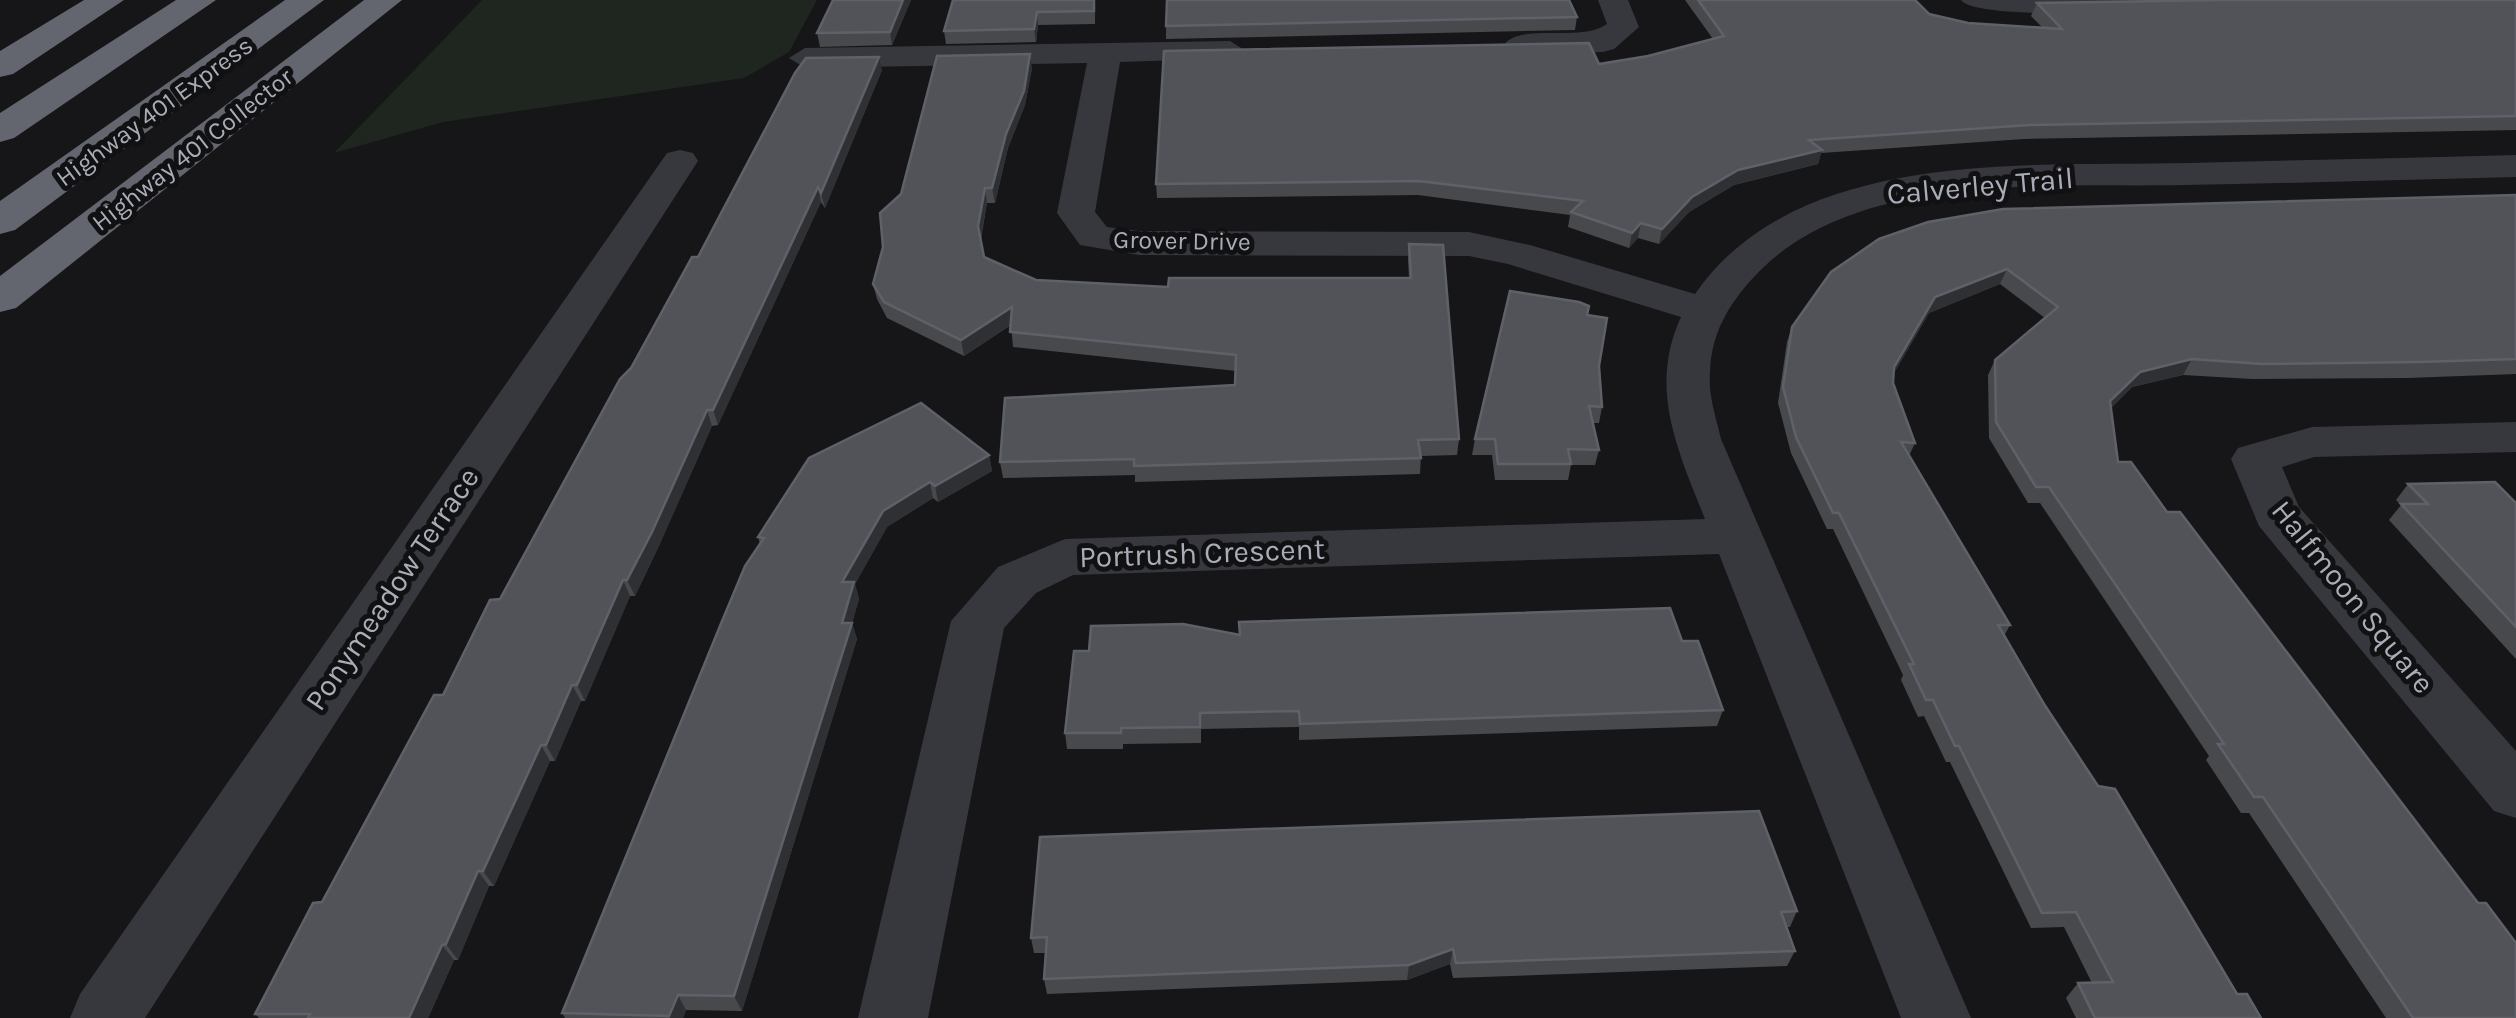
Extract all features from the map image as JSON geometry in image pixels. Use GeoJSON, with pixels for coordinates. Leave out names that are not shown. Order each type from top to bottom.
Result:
{"type":"FeatureCollection","features":[{"type":"Feature","properties":{"kind":"highway"},"geometry":{"type":"LineString","coordinates":[[0,66],[107,0]]}},
{"type":"Feature","properties":{"kind":"highway"},"geometry":{"type":"LineString","coordinates":[[0,130],[199,0]]}},
{"type":"Feature","properties":{"kind":"highway","name":"Highway 401 Express"},"geometry":{"type":"LineString","coordinates":[[0,222],[307,0]]}},
{"type":"Feature","properties":{"kind":"highway","name":"Highway 401 Collector"},"geometry":{"type":"LineString","coordinates":[[0,298],[384,0]]}},
{"type":"Feature","properties":{"kind":"street"},"geometry":{"type":"LineString","coordinates":[[1484,46],[1604,42],[1622,26],[1612,0]]}},
{"type":"Feature","properties":{"kind":"street"},"geometry":{"type":"LineString","coordinates":[[1976,0],[2031,5],[2238,0]]}},
{"type":"Feature","properties":{"kind":"street"},"geometry":{"type":"LineString","coordinates":[[805,58],[1264,50]]}},
{"type":"Feature","properties":{"kind":"street","name":"Grover Drive"},"geometry":{"type":"LineString","coordinates":[[1105,53],[1076,212],[1094,237],[1139,243],[1469,244],[1508,251],[1704,311]]}},
{"type":"Feature","properties":{"kind":"street","name":"Ponymeadow Terrace"},"geometry":{"type":"LineString","coordinates":[[105,1018],[680,160]]}},
{"type":"Feature","properties":{"kind":"street","name":"Calverley Trail"},"geometry":{"type":"LineString","coordinates":[[1936,1018],[1697,439],[1687,387],[1691,349],[1704,311],[1731,272],[1796,223],[1882,194],[1997,180],[2516,166]]}},
{"type":"Feature","properties":{"kind":"street","name":"Halfmoon Square"},"geometry":{"type":"LineString","coordinates":[[2516,436],[2312,442],[2254,460],[2277,514],[2516,793]]}},
{"type":"Feature","properties":{"kind":"street","name":"Portrush Crescent"},"geometry":{"type":"LineString","coordinates":[[893,1018],[978,622],[1017,580],[1065,557],[1734,536]]}},
{"type":"Feature","properties":{"kind":"shaded area"},"geometry":{"type":"Polygon","coordinates":[[[482,0],[817,0],[789,52],[744,78],[443,122],[334,153],[482,0]]]}},
{"type":"Feature","properties":{"kind":"building"},"geometry":{"type":"Polygon","coordinates":[[[833,0],[903,0],[890,32],[817,33],[833,0]]]}},
{"type":"Feature","properties":{"kind":"building"},"geometry":{"type":"Polygon","coordinates":[[[953,0],[1094,0],[1094,11],[1037,12],[1034,29],[944,31],[953,0]]]}},
{"type":"Feature","properties":{"kind":"building"},"geometry":{"type":"Polygon","coordinates":[[[1167,0],[1569,0],[1577,17],[1166,26],[1167,0]]]}},
{"type":"Feature","properties":{"kind":"building"},"geometry":{"type":"Polygon","coordinates":[[[1698,0],[1915,0],[1929,14],[1968,23],[2062,29],[2037,3],[2516,0],[2516,116],[2030,125],[1809,140],[1822,150],[1738,170],[1692,197],[1662,229],[1641,223],[1632,233],[1571,212],[1583,201],[1419,181],[1156,184],[1164,51],[1589,43],[1599,64],[1724,36],[1698,0]]]}},
{"type":"Feature","properties":{"kind":"building"},"geometry":{"type":"Polygon","coordinates":[[[1030,54],[1024,91],[1006,134],[992,188],[985,188],[978,226],[984,257],[1036,280],[1168,287],[1169,278],[1411,278],[1409,244],[1443,245],[1459,439],[1418,440],[1421,458],[1134,466],[1134,459],[1000,462],[1005,398],[1235,385],[1236,355],[1010,332],[1012,307],[961,340],[884,302],[873,284],[883,247],[880,213],[901,194],[937,56],[1030,54]]]}},
{"type":"Feature","properties":{"kind":"building"},"geometry":{"type":"Polygon","coordinates":[[[879,57],[821,193],[818,187],[713,410],[707,410],[652,532],[627,580],[623,580],[577,685],[572,685],[546,745],[541,745],[409,1018],[255,1014],[313,903],[322,902],[434,695],[443,695],[490,600],[500,599],[620,379],[631,368],[692,257],[698,257],[795,73],[806,58],[879,57]]]}},
{"type":"Feature","properties":{"kind":"building"},"geometry":{"type":"Polygon","coordinates":[[[2516,195],[2516,359],[2262,364],[2192,359],[2140,372],[2110,401],[2118,462],[2131,462],[2167,512],[2180,512],[2478,903],[2486,903],[2516,943],[2516,1018],[2413,1018],[2263,797],[2254,797],[2218,744],[2224,744],[2049,487],[2036,487],[1996,422],[1995,360],[2058,307],[2007,269],[1935,297],[1894,367],[1893,383],[1915,443],[1901,442],[2010,625],[1998,625],[2098,786],[2115,789],[2237,994],[2247,994],[2261,1018],[2095,1018],[2078,983],[2113,982],[2076,912],[2042,913],[1959,746],[1955,746],[1933,700],[1926,700],[1909,664],[1914,664],[1839,513],[1833,513],[1796,437],[1783,387],[1792,327],[1831,272],[1879,239],[1928,222],[2003,209],[2516,195]]]}},
{"type":"Feature","properties":{"kind":"building"},"geometry":{"type":"Polygon","coordinates":[[[1510,291],[1579,302],[1589,306],[1587,315],[1607,318],[1599,366],[1602,407],[1589,406],[1599,450],[1568,449],[1571,464],[1498,464],[1495,439],[1475,439],[1510,291]]]}},
{"type":"Feature","properties":{"kind":"building"},"geometry":{"type":"Polygon","coordinates":[[[921,403],[989,455],[935,486],[930,482],[883,511],[842,582],[854,582],[842,623],[852,623],[734,996],[678,995],[669,1016],[562,1013],[745,566],[764,538],[758,537],[809,458],[921,403]]]}},
{"type":"Feature","properties":{"kind":"building"},"geometry":{"type":"Polygon","coordinates":[[[2495,482],[2516,503],[2516,627],[2401,504],[2428,504],[2408,484],[2495,482]]]}},
{"type":"Feature","properties":{"kind":"building"},"geometry":{"type":"Polygon","coordinates":[[[1670,608],[1682,641],[1698,641],[1723,710],[1300,724],[1299,711],[1200,713],[1200,727],[1065,733],[1074,651],[1089,651],[1091,626],[1183,624],[1240,635],[1239,622],[1670,608]]]}},
{"type":"Feature","properties":{"kind":"building"},"geometry":{"type":"Polygon","coordinates":[[[1759,811],[1797,911],[1781,912],[1795,951],[1456,963],[1453,949],[1409,965],[1044,979],[1047,937],[1031,938],[1040,837],[1759,811]]]}}]}
